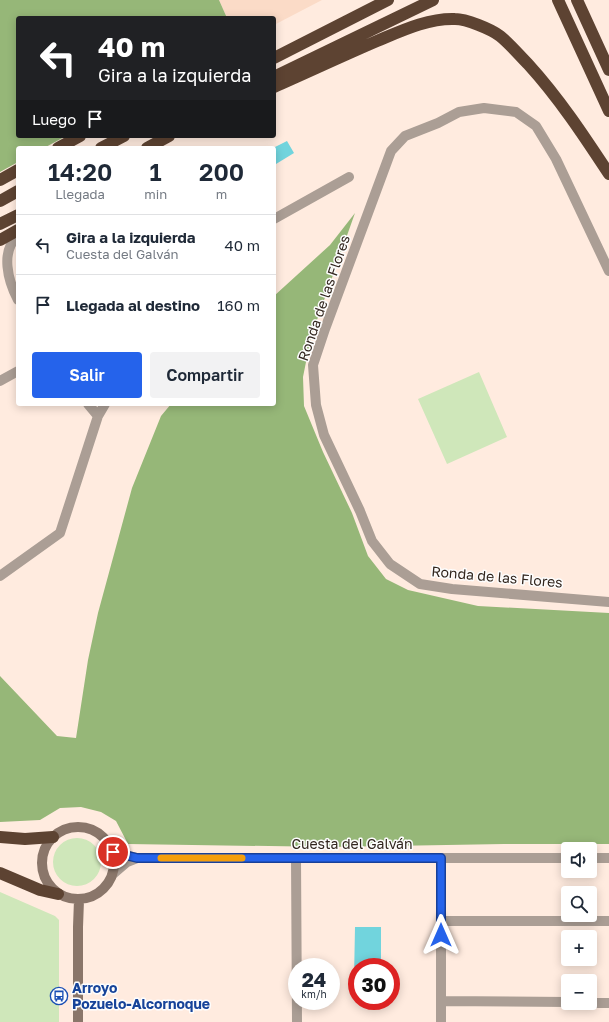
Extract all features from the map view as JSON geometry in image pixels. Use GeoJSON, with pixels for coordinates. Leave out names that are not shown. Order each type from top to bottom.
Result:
{"type":"FeatureCollection","features":[{"type":"Feature","properties":{"kind":"highway"},"geometry":{"type":"LineString","coordinates":[[276,57],[388,0]]}},
{"type":"Feature","properties":{"kind":"highway"},"geometry":{"type":"LineString","coordinates":[[276,76],[433,0]]}},
{"type":"Feature","properties":{"kind":"highway"},"geometry":{"type":"LineString","coordinates":[[558,0],[609,110]]}},
{"type":"Feature","properties":{"kind":"highway"},"geometry":{"type":"LineString","coordinates":[[577,0],[609,70]]}},
{"type":"Feature","properties":{"kind":"highway"},"geometry":{"type":"LineString","coordinates":[[276,50],[354,17]]}},
{"type":"Feature","properties":{"kind":"highway"},"geometry":{"type":"LineString","coordinates":[[276,86],[403,30],[429,22],[456,19],[475,24],[499,36],[516,51],[544,82],[609,174]]}},
{"type":"Feature","properties":{"kind":"highway"},"geometry":{"type":"LineString","coordinates":[[62,146],[76,138]]}},
{"type":"Feature","properties":{"kind":"highway"},"geometry":{"type":"LineString","coordinates":[[105,146],[120,138]]}},
{"type":"Feature","properties":{"kind":"highway"},"geometry":{"type":"LineString","coordinates":[[151,146],[165,138]]}},
{"type":"Feature","properties":{"kind":"highway"},"geometry":{"type":"LineString","coordinates":[[0,180],[16,171]]}},
{"type":"Feature","properties":{"kind":"highway"},"geometry":{"type":"LineString","coordinates":[[0,200],[16,192]]}},
{"type":"Feature","properties":{"kind":"highway"},"geometry":{"type":"LineString","coordinates":[[0,224],[16,216]]}},
{"type":"Feature","properties":{"kind":"highway"},"geometry":{"type":"LineString","coordinates":[[0,240],[16,231]]}},
{"type":"Feature","properties":{"kind":"highway"},"geometry":{"type":"LineString","coordinates":[[0,838],[26,839],[53,837]]}},
{"type":"Feature","properties":{"kind":"highway"},"geometry":{"type":"LineString","coordinates":[[0,873],[40,890],[58,894]]}},
{"type":"Feature","properties":{"kind":"main road"},"geometry":{"type":"LineString","coordinates":[[73,827],[84,827],[93,830],[109,842],[113,852],[115,862],[113,874],[107,885],[100,893],[90,898],[79,900],[58,894],[49,886],[44,877],[42,856],[46,845],[62,830],[73,827]]}},
{"type":"Feature","properties":{"kind":"main road"},"geometry":{"type":"LineString","coordinates":[[78,1022],[79,900]]}},
{"type":"Feature","properties":{"kind":"street","name":"Ronda de las Flores"},"geometry":{"type":"LineString","coordinates":[[609,271],[556,159],[536,126],[516,112],[484,108],[459,112],[438,123],[405,136],[391,151],[325,329],[314,365],[316,405],[324,435],[360,511],[372,541],[390,564],[420,584],[452,589],[609,602]]}},
{"type":"Feature","properties":{"kind":"street"},"geometry":{"type":"LineString","coordinates":[[276,218],[349,177]]}},
{"type":"Feature","properties":{"kind":"street"},"geometry":{"type":"LineString","coordinates":[[16,237],[12,240],[5,259],[9,282],[16,296]]}},
{"type":"Feature","properties":{"kind":"street"},"geometry":{"type":"LineString","coordinates":[[0,274],[9,282]]}},
{"type":"Feature","properties":{"kind":"street"},"geometry":{"type":"LineString","coordinates":[[0,381],[16,372]]}},
{"type":"Feature","properties":{"kind":"street"},"geometry":{"type":"LineString","coordinates":[[90,406],[98,416]]}},
{"type":"Feature","properties":{"kind":"street"},"geometry":{"type":"LineString","coordinates":[[0,576],[60,534],[98,416],[104,406]]}},
{"type":"Feature","properties":{"kind":"street","name":"Cuesta del Galván"},"geometry":{"type":"LineString","coordinates":[[113,852],[137,858],[561,858]]}},
{"type":"Feature","properties":{"kind":"street"},"geometry":{"type":"LineString","coordinates":[[113,874],[127,862],[137,858]]}},
{"type":"Feature","properties":{"kind":"street"},"geometry":{"type":"LineString","coordinates":[[296,858],[297,1022]]}},
{"type":"Feature","properties":{"kind":"street"},"geometry":{"type":"LineString","coordinates":[[441,858],[441,1022]]}},
{"type":"Feature","properties":{"kind":"street"},"geometry":{"type":"LineString","coordinates":[[597,858],[609,858]]}},
{"type":"Feature","properties":{"kind":"street"},"geometry":{"type":"LineString","coordinates":[[441,921],[609,921]]}},
{"type":"Feature","properties":{"kind":"street"},"geometry":{"type":"LineString","coordinates":[[441,1001],[561,1002]]}},
{"type":"Feature","properties":{"kind":"street"},"geometry":{"type":"LineString","coordinates":[[597,1003],[609,1003]]}},
{"type":"Feature","properties":{"kind":"shaded area"},"geometry":{"type":"Polygon","coordinates":[[[219,0],[322,0],[276,24],[276,16],[226,16],[219,0]]]}},
{"type":"Feature","properties":{"kind":"green space"},"geometry":{"type":"Polygon","coordinates":[[[0,0],[219,0],[226,16],[16,16],[16,138],[62,138],[48,146],[16,146],[16,163],[0,172],[0,0]]]}},
{"type":"Feature","properties":{"kind":"green space"},"geometry":{"type":"Polygon","coordinates":[[[355,213],[311,337],[303,377],[304,406],[323,452],[352,513],[368,556],[386,579],[408,590],[478,606],[609,613],[609,844],[597,844],[597,842],[561,842],[561,844],[331,847],[128,844],[116,821],[101,812],[81,807],[60,808],[40,820],[0,822],[0,676],[57,736],[76,738],[88,660],[98,613],[132,488],[161,416],[169,406],[276,406],[276,294],[330,245],[355,213]]]}},
{"type":"Feature","properties":{"kind":"green space"},"geometry":{"type":"Polygon","coordinates":[[[479,372],[507,437],[447,464],[418,399],[479,372]]]}},
{"type":"Feature","properties":{"kind":"green space"},"geometry":{"type":"Polygon","coordinates":[[[72,838],[82,838],[91,842],[97,848],[100,853],[100,871],[91,882],[82,886],[72,886],[63,882],[57,876],[53,867],[53,857],[57,848],[63,842],[72,838]]]}},
{"type":"Feature","properties":{"kind":"green space"},"geometry":{"type":"Polygon","coordinates":[[[0,892],[55,916],[59,920],[59,1022],[0,1022],[0,892]]]}},
{"type":"Feature","properties":{"kind":"water"},"geometry":{"type":"Polygon","coordinates":[[[287,141],[294,153],[276,164],[276,146],[287,141]]]}},
{"type":"Feature","properties":{"kind":"water"},"geometry":{"type":"Polygon","coordinates":[[[355,927],[381,927],[381,958],[354,958],[355,927]]]}},
{"type":"Feature","properties":{"kind":"slow traffic"},"geometry":{"type":"LineString","coordinates":[[161,858],[242,858]]}},
{"type":"Feature","properties":{"kind":"place","name":"Arroyo Pozuelo-Alcornoque"},"geometry":{"type":"Point","coordinates":[59,996]}},
{"type":"Feature","properties":{"kind":"route"},"geometry":{"type":"LineString","coordinates":[[113,852],[124,856],[137,858],[441,858],[441,935]]}}]}
